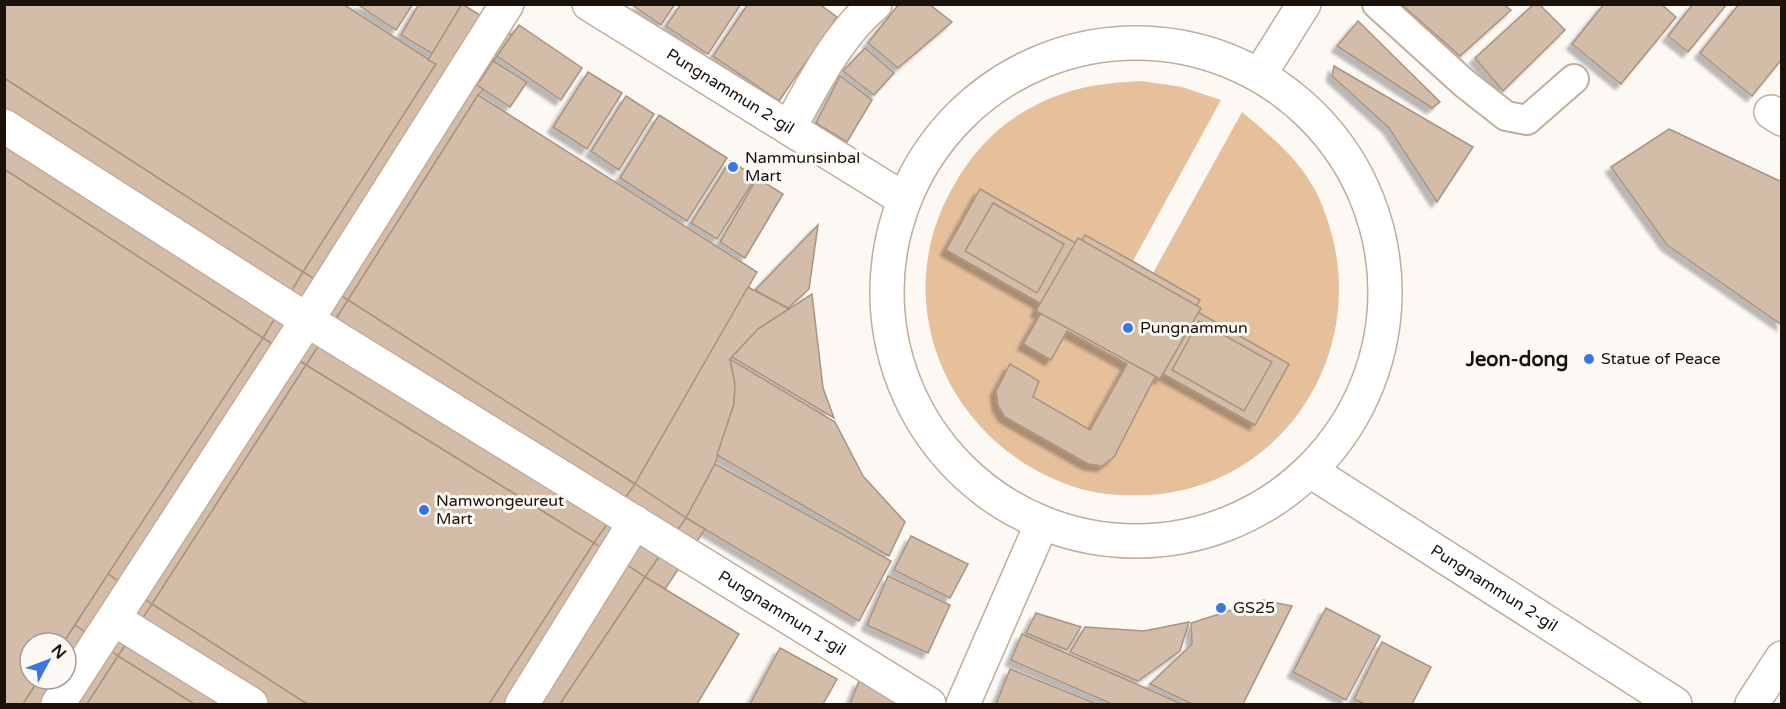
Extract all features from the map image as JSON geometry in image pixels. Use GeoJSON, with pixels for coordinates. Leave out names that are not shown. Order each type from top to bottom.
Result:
{"type":"FeatureCollection","features":[{"type":"Feature","properties":{"kind":"street"},"geometry":{"type":"LineString","coordinates":[[57,705],[307,320],[507,4]]}},
{"type":"Feature","properties":{"kind":"street","name":"Pungnammun 2-gil"},"geometry":{"type":"LineString","coordinates":[[589,4],[902,198]]}},
{"type":"Feature","properties":{"kind":"street"},"geometry":{"type":"LineString","coordinates":[[789,128],[828,62],[858,18],[875,4]]}},
{"type":"Feature","properties":{"kind":"street"},"geometry":{"type":"LineString","coordinates":[[1260,74],[1304,4]]}},
{"type":"Feature","properties":{"kind":"street"},"geometry":{"type":"LineString","coordinates":[[1178,44],[1260,74],[1331,134],[1375,214],[1387,307],[1365,396],[1312,472],[1266,506],[1214,531],[1156,542],[1098,539],[1042,523],[994,497],[953,462],[920,418],[898,368],[887,315],[888,260],[902,198],[943,131],[1009,75],[1091,45],[1178,44]]}},
{"type":"Feature","properties":{"kind":"street","name":"Pungnammun 1-gil"},"geometry":{"type":"LineString","coordinates":[[4,126],[307,320],[929,705]]}},
{"type":"Feature","properties":{"kind":"street","name":"Pungnammun 2-gil"},"geometry":{"type":"LineString","coordinates":[[1312,472],[1675,705]]}},
{"type":"Feature","properties":{"kind":"street"},"geometry":{"type":"LineString","coordinates":[[522,705],[635,522]]}},
{"type":"Feature","properties":{"kind":"street"},"geometry":{"type":"LineString","coordinates":[[963,705],[1042,523]]}},
{"type":"Feature","properties":{"kind":"street"},"geometry":{"type":"LineString","coordinates":[[114,619],[251,705]]}},
{"type":"Feature","properties":{"kind":"street"},"geometry":{"type":"LineString","coordinates":[[1752,705],[1782,658]]}},
{"type":"Feature","properties":{"kind":"lane"},"geometry":{"type":"LineString","coordinates":[[1377,4],[1464,83],[1506,116],[1527,120],[1574,79]]}},
{"type":"Feature","properties":{"kind":"shaded area"},"geometry":{"type":"Polygon","coordinates":[[[1142,81],[1182,87],[1221,100],[1133,261],[1153,273],[1242,112],[1286,152],[1313,186],[1332,235],[1339,282],[1335,328],[1322,371],[1301,410],[1272,443],[1235,470],[1193,487],[1146,495],[1122,495],[1081,489],[1036,470],[997,443],[966,408],[943,369],[929,325],[926,279],[933,233],[953,187],[967,164],[984,143],[1015,117],[1055,96],[1097,85],[1142,81]]]}},
{"type":"Feature","properties":{"kind":"building"},"geometry":{"type":"Polygon","coordinates":[[[4,4],[343,4],[436,64],[303,272],[4,78],[4,4]]]}},
{"type":"Feature","properties":{"kind":"building"},"geometry":{"type":"Polygon","coordinates":[[[357,4],[413,4],[396,30],[357,4]]]}},
{"type":"Feature","properties":{"kind":"building"},"geometry":{"type":"Polygon","coordinates":[[[419,4],[462,4],[433,54],[401,35],[419,4]]]}},
{"type":"Feature","properties":{"kind":"building"},"geometry":{"type":"Polygon","coordinates":[[[462,4],[512,35],[477,85],[484,89],[348,300],[303,272],[436,64],[428,60],[462,4]]]}},
{"type":"Feature","properties":{"kind":"building"},"geometry":{"type":"Polygon","coordinates":[[[631,4],[675,4],[661,25],[631,4]]]}},
{"type":"Feature","properties":{"kind":"building"},"geometry":{"type":"Polygon","coordinates":[[[681,4],[741,4],[708,54],[666,26],[681,4]]]}},
{"type":"Feature","properties":{"kind":"building"},"geometry":{"type":"Polygon","coordinates":[[[748,4],[819,4],[837,17],[779,101],[713,56],[748,4]]]}},
{"type":"Feature","properties":{"kind":"building"},"geometry":{"type":"Polygon","coordinates":[[[899,4],[929,4],[952,22],[898,68],[868,43],[899,4]]]}},
{"type":"Feature","properties":{"kind":"building"},"geometry":{"type":"Polygon","coordinates":[[[1401,4],[1503,4],[1511,10],[1460,56],[1401,4]]]}},
{"type":"Feature","properties":{"kind":"building"},"geometry":{"type":"Polygon","coordinates":[[[1534,4],[1539,4],[1565,30],[1503,91],[1475,58],[1534,4]]]}},
{"type":"Feature","properties":{"kind":"building"},"geometry":{"type":"Polygon","coordinates":[[[1604,4],[1661,4],[1676,17],[1621,84],[1572,44],[1604,4]]]}},
{"type":"Feature","properties":{"kind":"building"},"geometry":{"type":"Polygon","coordinates":[[[1693,4],[1727,4],[1688,52],[1668,36],[1693,4]]]}},
{"type":"Feature","properties":{"kind":"building"},"geometry":{"type":"Polygon","coordinates":[[[1739,4],[1778,4],[1782,7],[1782,59],[1752,96],[1700,53],[1739,4]]]}},
{"type":"Feature","properties":{"kind":"building"},"geometry":{"type":"Polygon","coordinates":[[[1358,21],[1440,102],[1432,108],[1337,46],[1358,21]]]}},
{"type":"Feature","properties":{"kind":"building"},"geometry":{"type":"Polygon","coordinates":[[[519,25],[582,68],[561,100],[497,56],[519,25]]]}},
{"type":"Feature","properties":{"kind":"building"},"geometry":{"type":"Polygon","coordinates":[[[865,48],[894,73],[874,95],[843,71],[865,48]]]}},
{"type":"Feature","properties":{"kind":"building"},"geometry":{"type":"Polygon","coordinates":[[[493,61],[527,82],[510,107],[477,85],[493,61]]]}},
{"type":"Feature","properties":{"kind":"building"},"geometry":{"type":"Polygon","coordinates":[[[1334,66],[1473,147],[1437,202],[1389,128],[1332,76],[1334,66]]]}},
{"type":"Feature","properties":{"kind":"building"},"geometry":{"type":"Polygon","coordinates":[[[588,72],[622,93],[587,149],[553,127],[588,72]]]}},
{"type":"Feature","properties":{"kind":"building"},"geometry":{"type":"Polygon","coordinates":[[[840,76],[872,100],[847,142],[816,123],[840,76]]]}},
{"type":"Feature","properties":{"kind":"building"},"geometry":{"type":"Polygon","coordinates":[[[4,78],[303,272],[263,338],[4,169],[4,78]]]}},
{"type":"Feature","properties":{"kind":"building"},"geometry":{"type":"Polygon","coordinates":[[[478,95],[757,272],[635,484],[348,300],[478,95]]]}},
{"type":"Feature","properties":{"kind":"building"},"geometry":{"type":"Polygon","coordinates":[[[626,96],[654,114],[619,170],[591,151],[626,96]]]}},
{"type":"Feature","properties":{"kind":"building"},"geometry":{"type":"Polygon","coordinates":[[[659,115],[727,158],[687,221],[620,178],[659,115]]]}},
{"type":"Feature","properties":{"kind":"building"},"geometry":{"type":"Polygon","coordinates":[[[1669,129],[1782,182],[1782,325],[1667,245],[1611,167],[1669,129]]]}},
{"type":"Feature","properties":{"kind":"building"},"geometry":{"type":"Polygon","coordinates":[[[730,161],[756,177],[717,239],[691,223],[730,161]]]}},
{"type":"Feature","properties":{"kind":"building"},"geometry":{"type":"Polygon","coordinates":[[[4,169],[263,338],[71,631],[18,631],[18,691],[31,691],[23,704],[4,704],[4,169]]]}},
{"type":"Feature","properties":{"kind":"building"},"geometry":{"type":"Polygon","coordinates":[[[757,178],[783,194],[745,258],[720,242],[757,178]]]}},
{"type":"Feature","properties":{"kind":"building","name":"Pungnammun"},"geometry":{"type":"Polygon","coordinates":[[[980,189],[1079,245],[1085,235],[1132,261],[1200,300],[1194,310],[1289,364],[1255,425],[1158,371],[1114,457],[1102,466],[1088,464],[1005,417],[998,406],[996,391],[1010,364],[1039,381],[1033,397],[1090,430],[1127,364],[1067,331],[1051,360],[1023,344],[1045,306],[946,250],[980,189]]]}},
{"type":"Feature","properties":{"kind":"building"},"geometry":{"type":"Polygon","coordinates":[[[993,203],[1064,244],[1037,293],[965,251],[993,203]]]}},
{"type":"Feature","properties":{"kind":"building"},"geometry":{"type":"Polygon","coordinates":[[[818,225],[809,289],[788,308],[755,290],[818,225]]]}},
{"type":"Feature","properties":{"kind":"building"},"geometry":{"type":"Polygon","coordinates":[[[1078,238],[1201,308],[1160,379],[1036,311],[1078,238]]]}},
{"type":"Feature","properties":{"kind":"building"},"geometry":{"type":"Polygon","coordinates":[[[303,272],[348,300],[306,365],[263,338],[303,272]]]}},
{"type":"Feature","properties":{"kind":"building"},"geometry":{"type":"Polygon","coordinates":[[[748,287],[789,309],[758,329],[730,359],[735,384],[734,404],[715,464],[686,518],[635,484],[748,287]]]}},
{"type":"Feature","properties":{"kind":"building"},"geometry":{"type":"Polygon","coordinates":[[[812,294],[823,388],[834,418],[732,357],[758,329],[812,294]]]}},
{"type":"Feature","properties":{"kind":"building"},"geometry":{"type":"Polygon","coordinates":[[[348,300],[635,484],[594,543],[306,365],[348,300]]]}},
{"type":"Feature","properties":{"kind":"building"},"geometry":{"type":"Polygon","coordinates":[[[1199,321],[1272,362],[1244,411],[1172,370],[1199,321]]]}},
{"type":"Feature","properties":{"kind":"building"},"geometry":{"type":"Polygon","coordinates":[[[263,338],[306,365],[152,604],[108,574],[263,338]]]}},
{"type":"Feature","properties":{"kind":"building"},"geometry":{"type":"Polygon","coordinates":[[[730,359],[835,422],[863,476],[905,522],[889,556],[717,455],[734,404],[735,384],[730,359]]]}},
{"type":"Feature","properties":{"kind":"building"},"geometry":{"type":"Polygon","coordinates":[[[306,365],[594,543],[489,704],[307,704],[152,604],[306,365]]]}},
{"type":"Feature","properties":{"kind":"building"},"geometry":{"type":"Polygon","coordinates":[[[715,464],[891,561],[859,621],[686,518],[715,464]]]}},
{"type":"Feature","properties":{"kind":"building"},"geometry":{"type":"Polygon","coordinates":[[[635,484],[686,518],[645,577],[594,543],[635,484]]]}},
{"type":"Feature","properties":{"kind":"building"},"geometry":{"type":"Polygon","coordinates":[[[686,518],[705,529],[665,589],[645,577],[686,518]]]}},
{"type":"Feature","properties":{"kind":"building"},"geometry":{"type":"Polygon","coordinates":[[[911,536],[968,564],[950,598],[894,570],[911,536]]]}},
{"type":"Feature","properties":{"kind":"building"},"geometry":{"type":"Polygon","coordinates":[[[594,543],[645,577],[560,704],[489,704],[594,543]]]}},
{"type":"Feature","properties":{"kind":"building"},"geometry":{"type":"Polygon","coordinates":[[[108,574],[152,604],[118,656],[75,625],[108,574]]]}},
{"type":"Feature","properties":{"kind":"building"},"geometry":{"type":"Polygon","coordinates":[[[888,576],[950,605],[928,653],[867,625],[888,576]]]}},
{"type":"Feature","properties":{"kind":"building"},"geometry":{"type":"Polygon","coordinates":[[[645,577],[739,634],[697,704],[560,704],[645,577]]]}},
{"type":"Feature","properties":{"kind":"building"},"geometry":{"type":"Polygon","coordinates":[[[1263,600],[1292,606],[1243,704],[1192,704],[1150,684],[1192,644],[1191,623],[1263,600]]]}},
{"type":"Feature","properties":{"kind":"building"},"geometry":{"type":"Polygon","coordinates":[[[152,604],[307,704],[194,704],[118,656],[152,604]]]}},
{"type":"Feature","properties":{"kind":"building"},"geometry":{"type":"Polygon","coordinates":[[[1326,608],[1380,636],[1346,700],[1293,672],[1326,608]]]}},
{"type":"Feature","properties":{"kind":"building"},"geometry":{"type":"Polygon","coordinates":[[[1036,613],[1081,627],[1067,650],[1026,633],[1036,613]]]}},
{"type":"Feature","properties":{"kind":"building"},"geometry":{"type":"Polygon","coordinates":[[[1189,622],[1180,651],[1138,681],[1070,652],[1085,627],[1144,631],[1189,622]]]}},
{"type":"Feature","properties":{"kind":"building"},"geometry":{"type":"Polygon","coordinates":[[[75,625],[118,656],[87,704],[23,704],[31,691],[78,691],[78,631],[71,631],[75,625]]]}},
{"type":"Feature","properties":{"kind":"building"},"geometry":{"type":"Polygon","coordinates":[[[1022,634],[1182,704],[1112,704],[1011,660],[1022,634]]]}},
{"type":"Feature","properties":{"kind":"building"},"geometry":{"type":"Polygon","coordinates":[[[1382,642],[1431,667],[1412,704],[1364,704],[1354,699],[1382,642]]]}},
{"type":"Feature","properties":{"kind":"building"},"geometry":{"type":"Polygon","coordinates":[[[780,648],[837,679],[823,704],[750,704],[780,648]]]}},
{"type":"Feature","properties":{"kind":"building"},"geometry":{"type":"Polygon","coordinates":[[[118,656],[194,704],[87,704],[118,656]]]}},
{"type":"Feature","properties":{"kind":"building"},"geometry":{"type":"Polygon","coordinates":[[[1010,669],[1094,703],[996,704],[1010,669]]]}},
{"type":"Feature","properties":{"kind":"building"},"geometry":{"type":"Polygon","coordinates":[[[859,681],[909,701],[907,704],[850,704],[859,681]]]}},
{"type":"Feature","properties":{"kind":"place","name":"Nammunsinbal Mart"},"geometry":{"type":"Point","coordinates":[733,167]}},
{"type":"Feature","properties":{"kind":"place","name":"Pungnammun"},"geometry":{"type":"Point","coordinates":[1128,328]}},
{"type":"Feature","properties":{"kind":"place","name":"Statue of Peace"},"geometry":{"type":"Point","coordinates":[1589,359]}},
{"type":"Feature","properties":{"kind":"place","name":"Namwongeureut Mart"},"geometry":{"type":"Point","coordinates":[424,510]}},
{"type":"Feature","properties":{"kind":"place","name":"GS25"},"geometry":{"type":"Point","coordinates":[1221,608]}},
{"type":"Feature","properties":{"kind":"district","name":"Jeon-dong"},"geometry":{"type":"Point","coordinates":[1517,360]}}]}
